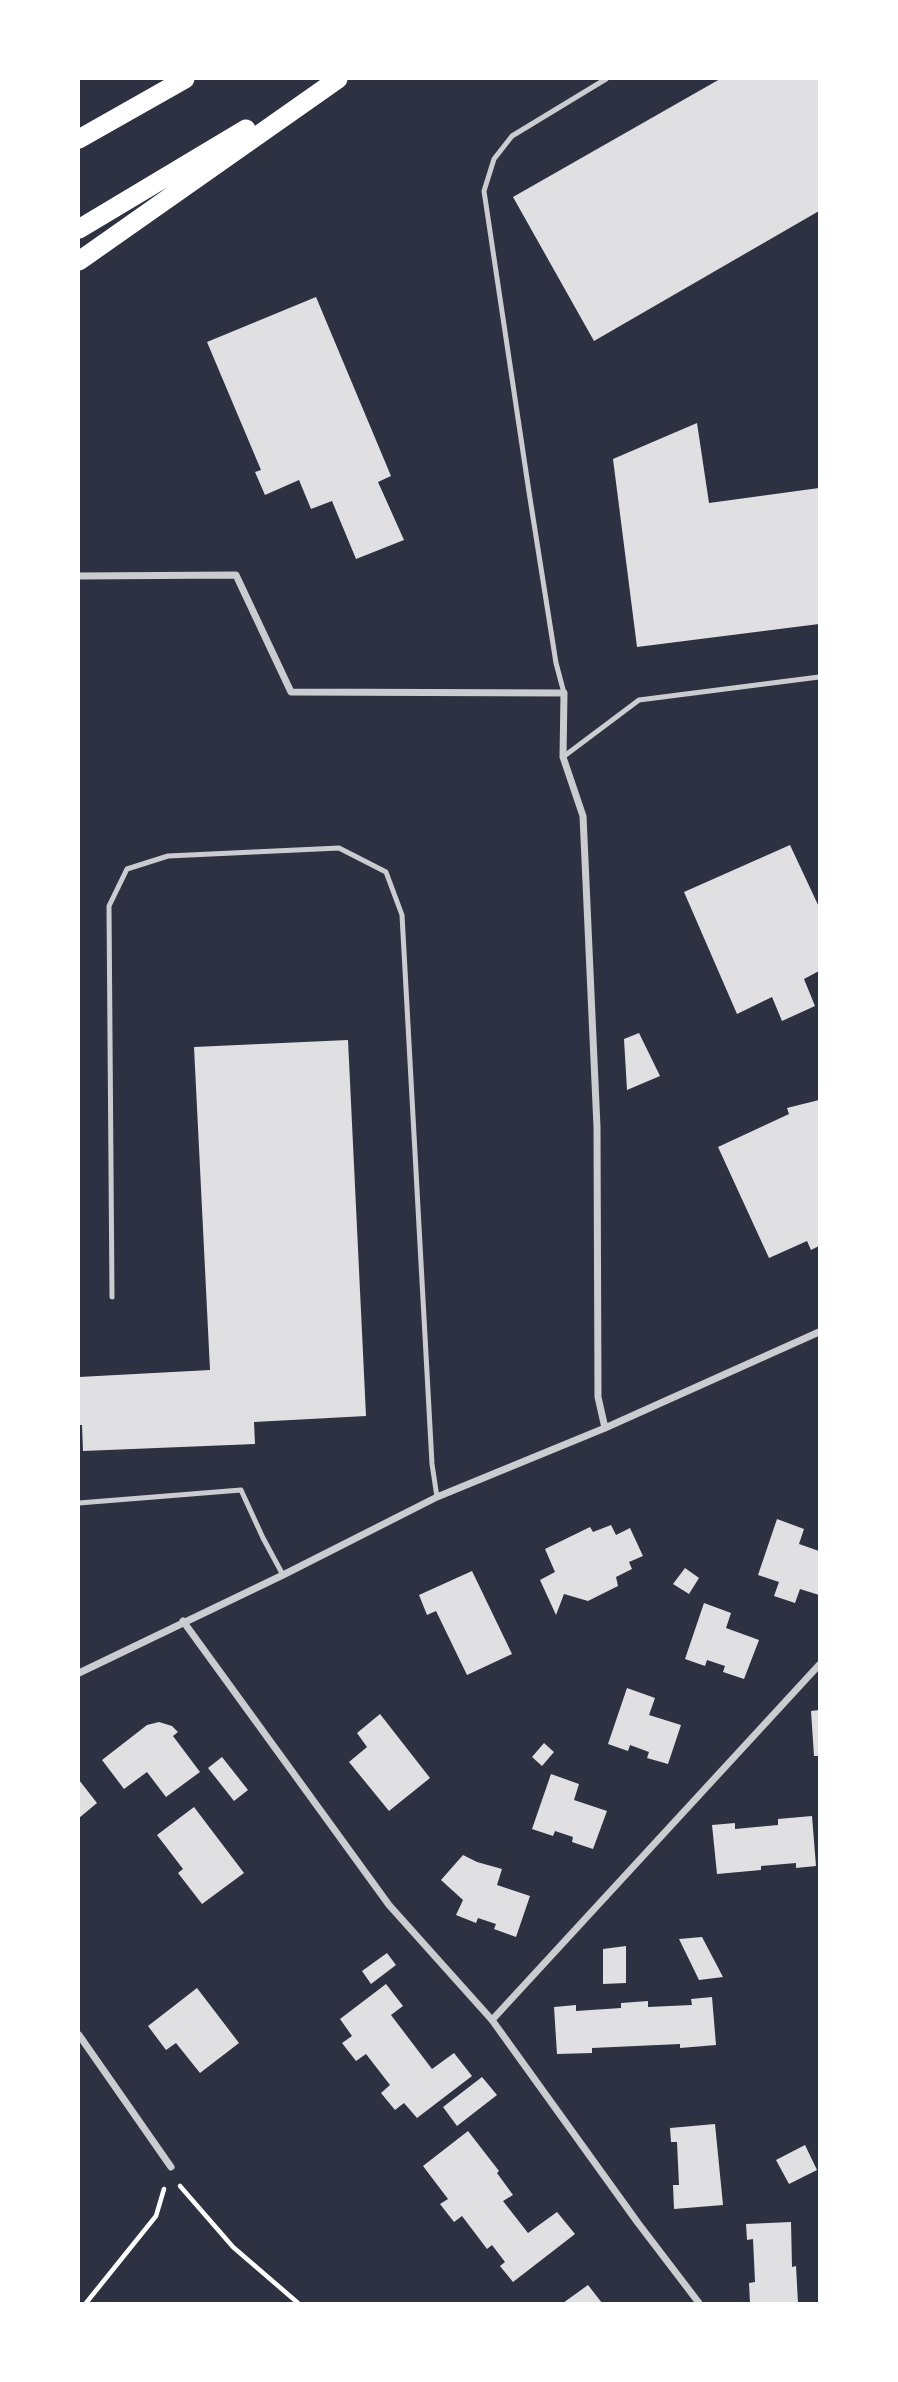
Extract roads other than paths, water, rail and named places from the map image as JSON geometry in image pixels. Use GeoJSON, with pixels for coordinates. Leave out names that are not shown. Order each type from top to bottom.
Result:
{"type":"FeatureCollection","features":[{"type":"Feature","properties":{"kind":"highway"},"geometry":{"type":"LineString","coordinates":[[79,139],[185,79]]}},
{"type":"Feature","properties":{"kind":"highway"},"geometry":{"type":"LineString","coordinates":[[79,229],[331,79]]}},
{"type":"Feature","properties":{"kind":"highway"},"geometry":{"type":"LineString","coordinates":[[79,261],[338,79]]}},
{"type":"Feature","properties":{"kind":"street"},"geometry":{"type":"LineString","coordinates":[[79,576],[236,575],[291,692],[564,693],[563,757],[583,816],[597,1127],[598,1397],[605,1428]]}},
{"type":"Feature","properties":{"kind":"street"},"geometry":{"type":"LineString","coordinates":[[79,1673],[437,1497],[605,1428],[819,1332]]}},
{"type":"Feature","properties":{"kind":"street"},"geometry":{"type":"LineString","coordinates":[[183,1621],[390,1905],[492,2021],[699,2303]]}},
{"type":"Feature","properties":{"kind":"street"},"geometry":{"type":"LineString","coordinates":[[492,2021],[819,1665]]}},
{"type":"Feature","properties":{"kind":"street"},"geometry":{"type":"LineString","coordinates":[[79,2035],[171,2167]]}},
{"type":"Feature","properties":{"kind":"lane"},"geometry":{"type":"LineString","coordinates":[[564,693],[556,663],[484,191],[494,159],[512,136],[606,79]]}},
{"type":"Feature","properties":{"kind":"lane"},"geometry":{"type":"LineString","coordinates":[[563,757],[639,700],[819,677]]}},
{"type":"Feature","properties":{"kind":"lane"},"geometry":{"type":"LineString","coordinates":[[112,1297],[110,906],[127,869],[168,856],[339,848],[386,872],[402,915],[432,1464],[437,1497]]}},
{"type":"Feature","properties":{"kind":"lane"},"geometry":{"type":"LineString","coordinates":[[79,1503],[241,1490],[283,1575]]}}]}
